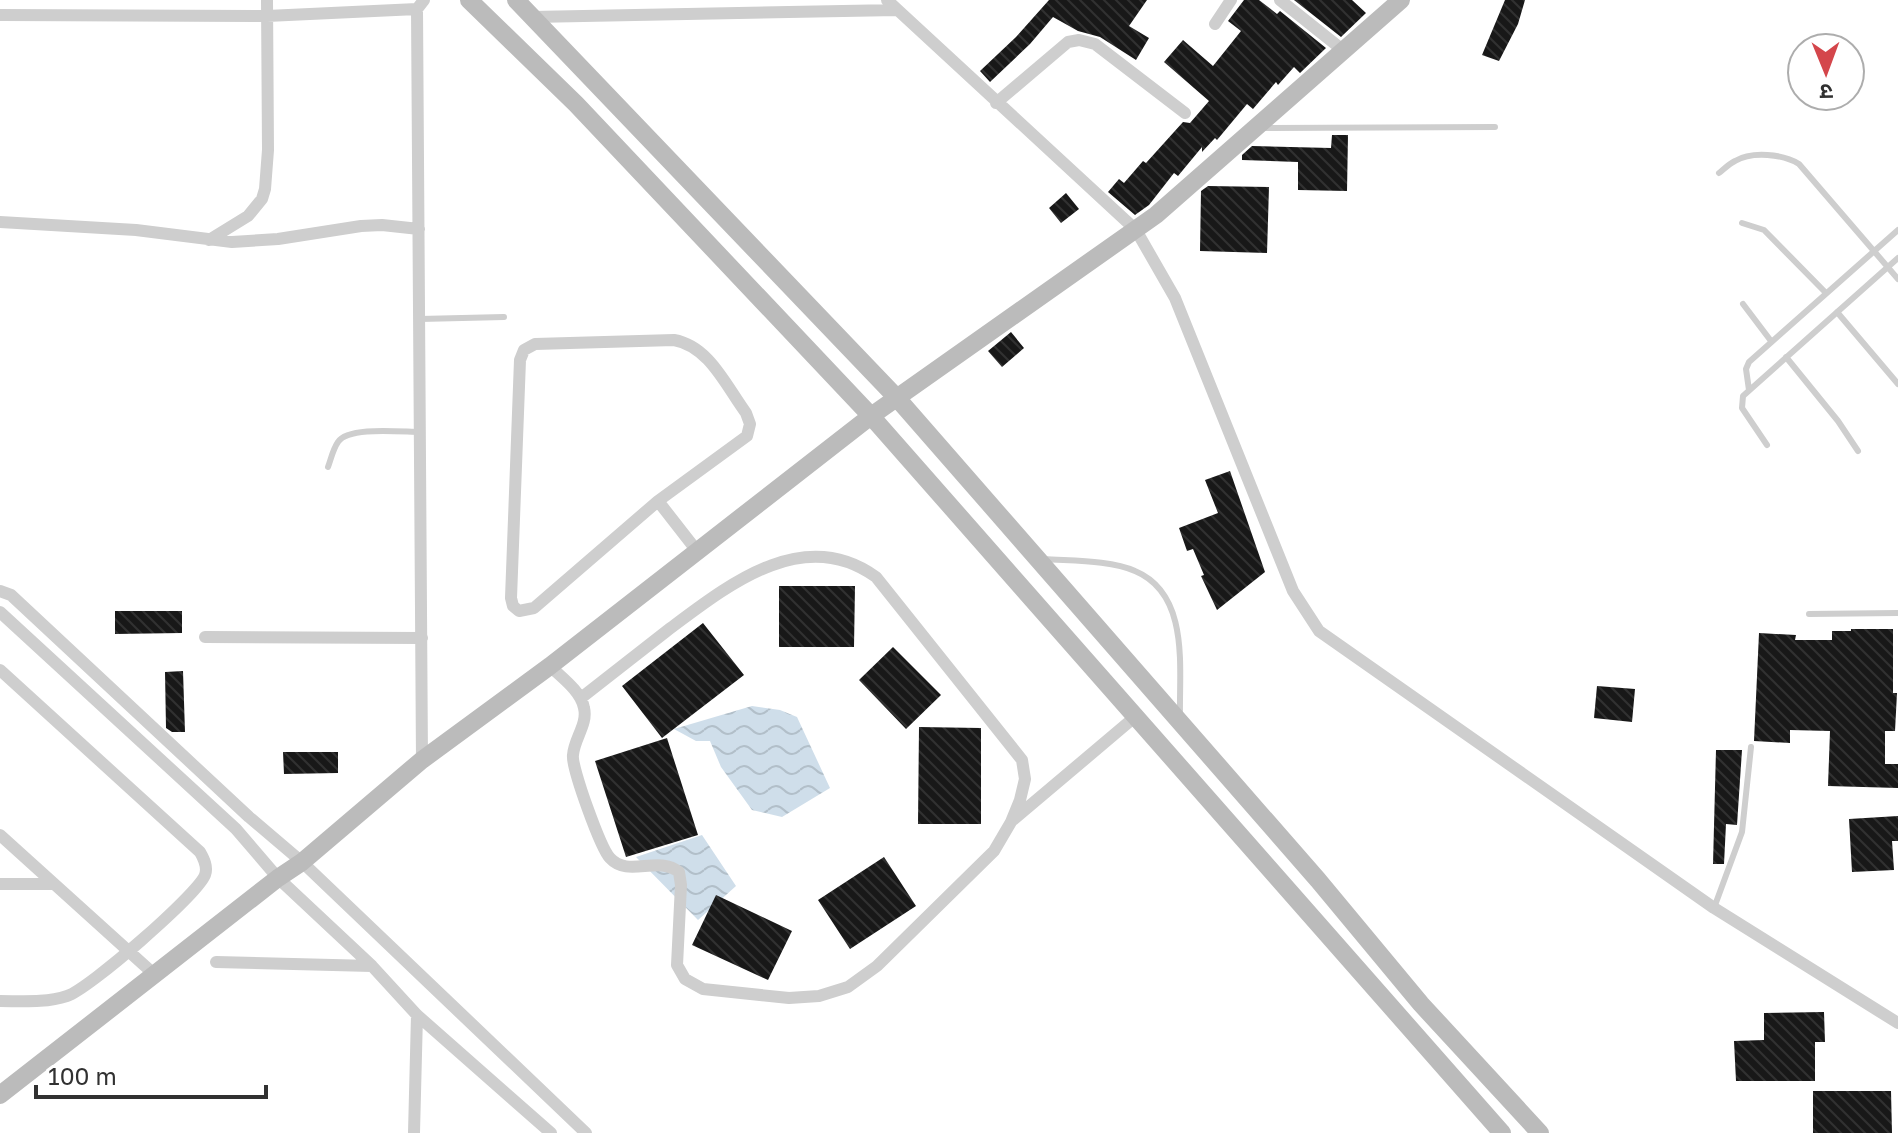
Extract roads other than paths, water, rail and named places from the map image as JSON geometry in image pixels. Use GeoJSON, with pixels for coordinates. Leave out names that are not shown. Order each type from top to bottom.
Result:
{"type":"FeatureCollection","features":[{"type":"Feature","properties":{"kind":"main road"},"geometry":{"type":"LineString","coordinates":[[469,0],[576,104],[871,416],[1502,1133]]}},
{"type":"Feature","properties":{"kind":"main road"},"geometry":{"type":"LineString","coordinates":[[516,0],[897,398],[1318,880],[1421,1004],[1540,1133]]}},
{"type":"Feature","properties":{"kind":"main road"},"geometry":{"type":"LineString","coordinates":[[0,1095],[302,862],[422,760],[550,666],[871,416],[1156,215],[1401,0]]}},
{"type":"Feature","properties":{"kind":"street"},"geometry":{"type":"LineString","coordinates":[[209,240],[248,216],[262,199],[265,189],[268,150],[267,0]]}},
{"type":"Feature","properties":{"kind":"street"},"geometry":{"type":"LineString","coordinates":[[887,0],[1136,230],[1175,298],[1293,591],[1309,620],[1332,641],[1714,908],[1898,1023]]}},
{"type":"Feature","properties":{"kind":"street"},"geometry":{"type":"LineString","coordinates":[[1215,24],[1231,0]]}},
{"type":"Feature","properties":{"kind":"street"},"geometry":{"type":"LineString","coordinates":[[1280,0],[1344,51]]}},
{"type":"Feature","properties":{"kind":"street"},"geometry":{"type":"LineString","coordinates":[[0,15],[267,16],[421,4],[422,760]]}},
{"type":"Feature","properties":{"kind":"street"},"geometry":{"type":"LineString","coordinates":[[532,17],[897,10]]}},
{"type":"Feature","properties":{"kind":"street"},"geometry":{"type":"LineString","coordinates":[[996,103],[1068,42],[1079,40],[1095,44],[1185,113]]}},
{"type":"Feature","properties":{"kind":"street"},"geometry":{"type":"LineString","coordinates":[[0,222],[136,230],[209,240],[255,241],[372,225],[419,229]]}},
{"type":"Feature","properties":{"kind":"street"},"geometry":{"type":"LineString","coordinates":[[674,340],[689,343],[701,351],[746,413],[750,424],[747,436],[658,501],[534,608],[519,611],[513,606],[520,360],[524,350],[535,344],[674,340]]}},
{"type":"Feature","properties":{"kind":"street"},"geometry":{"type":"LineString","coordinates":[[658,501],[697,551]]}},
{"type":"Feature","properties":{"kind":"street"},"geometry":{"type":"LineString","coordinates":[[550,666],[581,698],[585,719],[572,760],[605,852],[617,865],[665,864],[679,872],[677,965],[685,979],[703,989],[789,998],[819,996],[848,987],[877,966],[994,851],[1011,822],[1025,779],[1022,760],[876,577],[858,564],[841,558],[779,562],[735,582],[581,698]]}},
{"type":"Feature","properties":{"kind":"street"},"geometry":{"type":"LineString","coordinates":[[0,591],[11,595],[249,817],[302,862],[586,1133]]}},
{"type":"Feature","properties":{"kind":"street"},"geometry":{"type":"LineString","coordinates":[[0,612],[236,829],[278,878],[372,966],[417,1015],[551,1133]]}},
{"type":"Feature","properties":{"kind":"street"},"geometry":{"type":"LineString","coordinates":[[205,637],[422,638]]}},
{"type":"Feature","properties":{"kind":"street"},"geometry":{"type":"LineString","coordinates":[[0,670],[200,852],[206,861],[205,875],[194,888],[129,952],[92,983],[66,997],[0,1001]]}},
{"type":"Feature","properties":{"kind":"street"},"geometry":{"type":"LineString","coordinates":[[1011,822],[1136,716]]}},
{"type":"Feature","properties":{"kind":"street"},"geometry":{"type":"LineString","coordinates":[[0,835],[155,975]]}},
{"type":"Feature","properties":{"kind":"street"},"geometry":{"type":"LineString","coordinates":[[0,884],[54,884]]}},
{"type":"Feature","properties":{"kind":"street"},"geometry":{"type":"LineString","coordinates":[[216,962],[372,966]]}},
{"type":"Feature","properties":{"kind":"street"},"geometry":{"type":"LineString","coordinates":[[417,1015],[414,1128],[425,1133]]}},
{"type":"Feature","properties":{"kind":"lane"},"geometry":{"type":"LineString","coordinates":[[1255,128],[1495,127]]}},
{"type":"Feature","properties":{"kind":"lane"},"geometry":{"type":"LineString","coordinates":[[1719,173],[1736,159],[1750,156],[1788,158],[1799,164],[1898,279]]}},
{"type":"Feature","properties":{"kind":"lane"},"geometry":{"type":"LineString","coordinates":[[1742,223],[1768,233],[1826,293]]}},
{"type":"Feature","properties":{"kind":"lane"},"geometry":{"type":"LineString","coordinates":[[1749,390],[1747,366],[1771,341],[1898,230]]}},
{"type":"Feature","properties":{"kind":"lane"},"geometry":{"type":"LineString","coordinates":[[1767,445],[1742,408],[1743,396],[1898,258]]}},
{"type":"Feature","properties":{"kind":"lane"},"geometry":{"type":"LineString","coordinates":[[1743,304],[1771,341]]}},
{"type":"Feature","properties":{"kind":"lane"},"geometry":{"type":"LineString","coordinates":[[1837,312],[1898,384]]}},
{"type":"Feature","properties":{"kind":"lane"},"geometry":{"type":"LineString","coordinates":[[420,319],[504,317]]}},
{"type":"Feature","properties":{"kind":"lane"},"geometry":{"type":"LineString","coordinates":[[1786,357],[1858,451]]}},
{"type":"Feature","properties":{"kind":"lane"},"geometry":{"type":"LineString","coordinates":[[328,467],[338,441],[343,437],[363,432],[420,432]]}},
{"type":"Feature","properties":{"kind":"lane"},"geometry":{"type":"LineString","coordinates":[[1037,558],[1117,566],[1136,571],[1165,597],[1174,614],[1178,634],[1180,722]]}},
{"type":"Feature","properties":{"kind":"lane"},"geometry":{"type":"LineString","coordinates":[[1809,614],[1898,613]]}},
{"type":"Feature","properties":{"kind":"lane"},"geometry":{"type":"LineString","coordinates":[[1714,908],[1742,832],[1751,747]]}},
{"type":"Feature","properties":{"kind":"water"},"geometry":{"type":"Polygon","coordinates":[[[752,706],[780,710],[797,717],[830,788],[782,817],[752,810],[721,767],[710,741],[696,741],[674,729],[752,706]]]}},
{"type":"Feature","properties":{"kind":"water"},"geometry":{"type":"Polygon","coordinates":[[[702,835],[736,886],[698,920],[636,857],[702,835]]]}}]}
